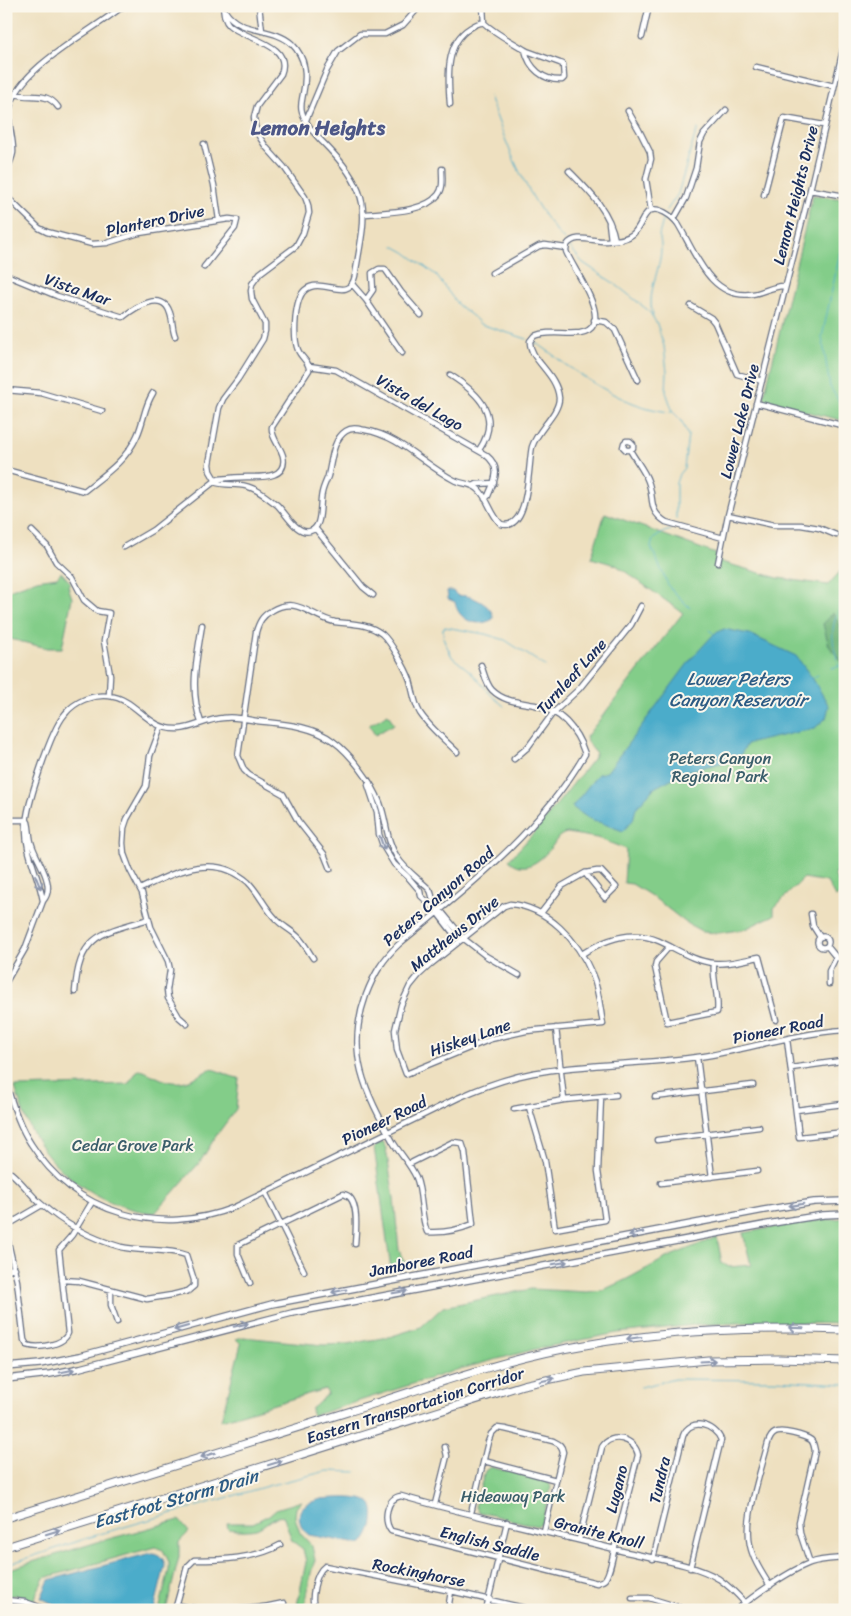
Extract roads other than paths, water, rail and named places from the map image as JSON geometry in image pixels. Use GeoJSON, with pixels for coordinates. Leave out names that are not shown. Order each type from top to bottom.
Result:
{"type":"FeatureCollection","features":[{"type":"Feature","properties":{"kind":"highway","name":"Eastern Transportation Corridor"},"geometry":{"type":"LineString","coordinates":[[6,1518],[518,1360],[584,1345],[658,1335],[726,1330],[784,1328],[845,1330]]}},
{"type":"Feature","properties":{"kind":"highway","name":"Eastern Transportation Corridor"},"geometry":{"type":"LineString","coordinates":[[6,1547],[523,1385],[584,1372],[708,1360],[779,1359],[845,1361]]}},
{"type":"Feature","properties":{"kind":"main road","name":"Jamboree Road"},"geometry":{"type":"LineString","coordinates":[[6,1367],[40,1364],[80,1356],[218,1318],[297,1299],[738,1215],[814,1202],[845,1201]]}},
{"type":"Feature","properties":{"kind":"main road","name":"Jamboree Road"},"geometry":{"type":"LineString","coordinates":[[6,1379],[50,1374],[80,1368],[292,1313],[779,1222],[823,1215],[845,1214]]}},
{"type":"Feature","properties":{"kind":"street"},"geometry":{"type":"LineString","coordinates":[[6,171],[13,152],[9,111],[15,94],[45,61],[62,47],[93,29],[124,6]]}},
{"type":"Feature","properties":{"kind":"street"},"geometry":{"type":"LineString","coordinates":[[259,6],[262,31]]}},
{"type":"Feature","properties":{"kind":"street"},"geometry":{"type":"LineString","coordinates":[[306,120],[327,70],[338,51],[360,34],[385,34],[403,25],[420,6]]}},
{"type":"Feature","properties":{"kind":"street"},"geometry":{"type":"LineString","coordinates":[[484,6],[484,23]]}},
{"type":"Feature","properties":{"kind":"street"},"geometry":{"type":"LineString","coordinates":[[642,37],[649,6]]}},
{"type":"Feature","properties":{"kind":"street"},"geometry":{"type":"LineString","coordinates":[[124,547],[153,530],[215,480],[270,476],[279,471],[283,456],[273,436],[272,427],[307,374],[309,366],[299,354],[296,344],[297,309],[300,298],[304,291],[314,286],[343,289],[352,284],[355,276],[364,214],[362,198],[354,179],[302,113],[301,106],[306,71],[301,56],[286,39],[275,34],[253,30],[228,15],[223,7]]}},
{"type":"Feature","properties":{"kind":"street"},"geometry":{"type":"LineString","coordinates":[[223,7],[229,25],[247,36],[274,48],[282,58],[281,74],[257,106],[254,117],[259,136],[305,197],[309,213],[303,233],[296,246],[260,273],[252,284],[252,299],[264,322],[265,331],[263,339],[219,408],[209,464],[215,480],[219,484],[241,485],[254,488],[278,506],[300,530],[308,532],[315,528],[321,496],[333,452],[342,435],[350,429],[376,432],[400,443],[455,481],[473,486],[481,492],[493,515],[501,524],[509,524],[518,518],[526,494],[532,447],[537,436],[556,410],[558,401],[555,384],[532,352],[530,341],[534,336],[546,332],[582,333],[590,329],[594,320],[590,297],[567,257],[566,248],[569,242],[575,239],[613,240],[631,235],[651,210],[646,179],[650,152],[628,111]]}},
{"type":"Feature","properties":{"kind":"street"},"geometry":{"type":"LineString","coordinates":[[450,104],[449,76],[454,47],[460,34],[480,22],[484,23],[493,32],[525,50],[563,64],[564,78],[562,80],[554,80],[538,74],[525,50]]}},
{"type":"Feature","properties":{"kind":"street","name":"Lemon Heights Drive"},"geometry":{"type":"LineString","coordinates":[[674,219],[706,272],[718,286],[730,292],[744,294],[785,286],[845,41]]}},
{"type":"Feature","properties":{"kind":"street"},"geometry":{"type":"LineString","coordinates":[[756,67],[834,86]]}},
{"type":"Feature","properties":{"kind":"street"},"geometry":{"type":"LineString","coordinates":[[15,94],[47,97],[54,101],[58,107]]}},
{"type":"Feature","properties":{"kind":"street"},"geometry":{"type":"LineString","coordinates":[[651,210],[660,211],[674,219],[686,198],[696,168],[700,142],[704,134],[726,110]]}},
{"type":"Feature","properties":{"kind":"street"},"geometry":{"type":"LineString","coordinates":[[764,194],[784,118],[824,125]]}},
{"type":"Feature","properties":{"kind":"street"},"geometry":{"type":"LineString","coordinates":[[204,144],[214,185],[219,220]]}},
{"type":"Feature","properties":{"kind":"street"},"geometry":{"type":"LineString","coordinates":[[364,214],[402,211],[425,205],[439,195],[442,188],[442,169]]}},
{"type":"Feature","properties":{"kind":"street"},"geometry":{"type":"LineString","coordinates":[[569,171],[598,201],[604,210],[609,224],[613,227],[613,240]]}},
{"type":"Feature","properties":{"kind":"street"},"geometry":{"type":"LineString","coordinates":[[810,190],[845,196]]}},
{"type":"Feature","properties":{"kind":"street","name":"Plantero Drive"},"geometry":{"type":"LineString","coordinates":[[6,196],[39,228],[47,232],[92,244],[107,243],[139,233],[219,220],[237,220],[236,225],[204,267]]}},
{"type":"Feature","properties":{"kind":"street"},"geometry":{"type":"LineString","coordinates":[[492,273],[538,246],[566,248]]}},
{"type":"Feature","properties":{"kind":"street"},"geometry":{"type":"LineString","coordinates":[[366,300],[373,290],[372,272],[385,269],[400,292],[421,315]]}},
{"type":"Feature","properties":{"kind":"street","name":"Vista Mar"},"geometry":{"type":"LineString","coordinates":[[6,275],[57,296],[123,317],[144,303],[159,302],[165,304],[171,314],[171,327],[175,336]]}},
{"type":"Feature","properties":{"kind":"street"},"geometry":{"type":"LineString","coordinates":[[352,284],[366,300],[402,353]]}},
{"type":"Feature","properties":{"kind":"street","name":"Lower Lake Drive"},"geometry":{"type":"LineString","coordinates":[[718,562],[785,286]]}},
{"type":"Feature","properties":{"kind":"street"},"geometry":{"type":"LineString","coordinates":[[691,306],[711,318],[715,323],[737,374],[762,381]]}},
{"type":"Feature","properties":{"kind":"street"},"geometry":{"type":"LineString","coordinates":[[594,320],[606,322],[615,330],[638,380]]}},
{"type":"Feature","properties":{"kind":"street","name":"Vista del Lago"},"geometry":{"type":"LineString","coordinates":[[309,366],[336,370],[478,450],[494,462],[496,474],[494,483]]}},
{"type":"Feature","properties":{"kind":"street"},"geometry":{"type":"LineString","coordinates":[[450,376],[464,384],[488,412],[490,426],[486,439],[478,450]]}},
{"type":"Feature","properties":{"kind":"street"},"geometry":{"type":"LineString","coordinates":[[6,390],[41,393],[102,411]]}},
{"type":"Feature","properties":{"kind":"street"},"geometry":{"type":"LineString","coordinates":[[6,470],[84,490],[120,462],[138,435],[147,403],[153,393]]}},
{"type":"Feature","properties":{"kind":"street"},"geometry":{"type":"LineString","coordinates":[[756,403],[845,426]]}},
{"type":"Feature","properties":{"kind":"street"},"geometry":{"type":"LineString","coordinates":[[630,450],[648,480],[651,489],[652,507],[660,519],[724,538]]}},
{"type":"Feature","properties":{"kind":"street"},"geometry":{"type":"LineString","coordinates":[[473,486],[494,483],[486,499]]}},
{"type":"Feature","properties":{"kind":"street"},"geometry":{"type":"LineString","coordinates":[[728,515],[774,525],[801,525],[819,528],[836,535]]}},
{"type":"Feature","properties":{"kind":"street"},"geometry":{"type":"LineString","coordinates":[[315,528],[363,587],[373,595]]}},
{"type":"Feature","properties":{"kind":"street"},"geometry":{"type":"LineString","coordinates":[[32,531],[47,546],[56,562],[72,577],[84,600],[97,611],[109,613],[104,641],[110,675],[109,696]]}},
{"type":"Feature","properties":{"kind":"street"},"geometry":{"type":"LineString","coordinates":[[330,869],[324,854],[298,821],[283,794],[264,782],[255,779],[244,770],[238,756],[258,624],[262,618],[272,610],[289,604],[334,622],[359,624],[382,634],[406,672],[420,713],[457,752]]}},
{"type":"Feature","properties":{"kind":"street","name":"Turnleaf Lane"},"geometry":{"type":"LineString","coordinates":[[514,759],[528,747],[553,713],[584,683],[631,625],[641,606]]}},
{"type":"Feature","properties":{"kind":"street"},"geometry":{"type":"LineString","coordinates":[[201,722],[195,703],[194,679],[202,625]]}},
{"type":"Feature","properties":{"kind":"street"},"geometry":{"type":"LineString","coordinates":[[481,665],[491,688],[499,695],[509,700],[537,706],[553,713]]}},
{"type":"Feature","properties":{"kind":"street"},"geometry":{"type":"LineString","coordinates":[[43,901],[27,841],[26,826],[30,800],[61,719],[68,710],[79,702],[90,698],[109,696],[124,701],[147,719],[161,727],[179,729],[224,717],[301,727],[324,735],[345,751],[375,791],[392,850],[402,866],[430,889],[432,898],[463,938]]}},
{"type":"Feature","properties":{"kind":"street","name":"Peters Canyon Road"},"geometry":{"type":"LineString","coordinates":[[409,1164],[453,1142],[462,1143],[465,1152],[473,1224],[436,1233],[426,1232],[418,1183],[409,1164],[388,1132],[369,1094],[360,1069],[357,1046],[360,1014],[376,971],[386,956],[506,854],[573,774],[585,754],[576,733],[567,722],[553,713]]}},
{"type":"Feature","properties":{"kind":"street"},"geometry":{"type":"LineString","coordinates":[[161,727],[150,756],[146,786],[124,828],[124,854],[140,889],[156,939],[168,961],[170,970],[167,990],[168,998],[179,1016],[187,1024]]}},
{"type":"Feature","properties":{"kind":"street"},"geometry":{"type":"LineString","coordinates":[[366,779],[378,812],[379,834],[383,846],[394,864],[420,891],[421,896],[453,933],[463,938],[486,956],[519,975]]}},
{"type":"Feature","properties":{"kind":"street"},"geometry":{"type":"LineString","coordinates":[[6,820],[27,820]]}},
{"type":"Feature","properties":{"kind":"street"},"geometry":{"type":"LineString","coordinates":[[6,982],[25,948],[43,901],[47,896],[47,881],[31,842],[27,820]]}},
{"type":"Feature","properties":{"kind":"street"},"geometry":{"type":"LineString","coordinates":[[140,889],[191,867],[206,866],[234,873],[247,881],[276,920],[299,938],[313,958]]}},
{"type":"Feature","properties":{"kind":"street"},"geometry":{"type":"LineString","coordinates":[[585,873],[605,898],[616,887],[597,870],[585,873],[562,886],[541,912],[557,925],[582,954],[606,940],[621,936],[647,937],[659,941],[691,958],[714,964],[759,957],[776,1020]]}},
{"type":"Feature","properties":{"kind":"street","name":"Matthews Drive"},"geometry":{"type":"LineString","coordinates":[[406,1074],[397,1050],[395,1030],[401,1005],[410,986],[419,975],[504,906],[518,904],[541,912]]}},
{"type":"Feature","properties":{"kind":"street"},"geometry":{"type":"LineString","coordinates":[[811,914],[812,926],[820,937]]}},
{"type":"Feature","properties":{"kind":"street"},"geometry":{"type":"LineString","coordinates":[[75,992],[76,971],[80,958],[89,944],[111,930],[149,919]]}},
{"type":"Feature","properties":{"kind":"street"},"geometry":{"type":"LineString","coordinates":[[820,937],[828,938],[829,943],[827,946]]}},
{"type":"Feature","properties":{"kind":"street"},"geometry":{"type":"LineString","coordinates":[[820,937],[818,944],[822,948],[827,946]]}},
{"type":"Feature","properties":{"kind":"street"},"geometry":{"type":"LineString","coordinates":[[827,946],[836,958],[845,961]]}},
{"type":"Feature","properties":{"kind":"street"},"geometry":{"type":"LineString","coordinates":[[669,947],[656,962],[655,967],[667,1022],[717,1012],[714,964]]}},
{"type":"Feature","properties":{"kind":"street","name":"Hiskey Lane"},"geometry":{"type":"LineString","coordinates":[[406,1074],[491,1039],[526,1031],[603,1024],[593,976],[582,954]]}},
{"type":"Feature","properties":{"kind":"street"},"geometry":{"type":"LineString","coordinates":[[829,984],[829,971],[836,958]]}},
{"type":"Feature","properties":{"kind":"street"},"geometry":{"type":"LineString","coordinates":[[556,1028],[564,1100]]}},
{"type":"Feature","properties":{"kind":"street","name":"Pioneer Road"},"geometry":{"type":"LineString","coordinates":[[6,1084],[20,1125],[36,1151],[60,1178],[92,1202],[135,1217],[166,1221],[184,1220],[220,1213],[482,1087],[534,1073],[697,1057],[813,1033],[845,1030]]}},
{"type":"Feature","properties":{"kind":"street"},"geometry":{"type":"LineString","coordinates":[[787,1039],[799,1137],[845,1132]]}},
{"type":"Feature","properties":{"kind":"street"},"geometry":{"type":"LineString","coordinates":[[697,1057],[712,1177]]}},
{"type":"Feature","properties":{"kind":"street"},"geometry":{"type":"LineString","coordinates":[[791,1068],[841,1061]]}},
{"type":"Feature","properties":{"kind":"street"},"geometry":{"type":"LineString","coordinates":[[655,1097],[753,1085]]}},
{"type":"Feature","properties":{"kind":"street"},"geometry":{"type":"LineString","coordinates":[[514,1109],[564,1100],[616,1096]]}},
{"type":"Feature","properties":{"kind":"street"},"geometry":{"type":"LineString","coordinates":[[529,1107],[545,1161],[555,1229],[605,1220],[598,1171],[601,1097]]}},
{"type":"Feature","properties":{"kind":"street"},"geometry":{"type":"LineString","coordinates":[[796,1110],[843,1104]]}},
{"type":"Feature","properties":{"kind":"street"},"geometry":{"type":"LineString","coordinates":[[657,1140],[758,1128]]}},
{"type":"Feature","properties":{"kind":"street"},"geometry":{"type":"LineString","coordinates":[[661,1183],[757,1171]]}},
{"type":"Feature","properties":{"kind":"street"},"geometry":{"type":"LineString","coordinates":[[8,1174],[42,1204],[77,1228],[120,1247],[186,1255],[194,1286],[172,1295],[148,1299],[79,1281],[62,1280]]}},
{"type":"Feature","properties":{"kind":"street"},"geometry":{"type":"LineString","coordinates":[[265,1192],[304,1271]]}},
{"type":"Feature","properties":{"kind":"street"},"geometry":{"type":"LineString","coordinates":[[250,1283],[238,1254],[238,1248],[243,1242],[345,1193],[353,1202],[355,1244]]}},
{"type":"Feature","properties":{"kind":"street"},"geometry":{"type":"LineString","coordinates":[[6,1233],[15,1268],[24,1340],[27,1345],[32,1347],[61,1342],[66,1339],[68,1333],[59,1250],[77,1228],[92,1202]]}},
{"type":"Feature","properties":{"kind":"street"},"geometry":{"type":"LineString","coordinates":[[6,1226],[42,1204]]}},
{"type":"Feature","properties":{"kind":"street"},"geometry":{"type":"LineString","coordinates":[[6,1270],[15,1268]]}},
{"type":"Feature","properties":{"kind":"street"},"geometry":{"type":"LineString","coordinates":[[112,1290],[111,1305],[117,1322]]}},
{"type":"Feature","properties":{"kind":"street","name":"Tundra"},"geometry":{"type":"LineString","coordinates":[[653,1558],[685,1429],[691,1425],[713,1429],[718,1433],[721,1440],[690,1568]]}},
{"type":"Feature","properties":{"kind":"street"},"geometry":{"type":"LineString","coordinates":[[471,1513],[491,1434],[497,1428],[505,1429],[560,1444],[563,1452],[544,1531]]}},
{"type":"Feature","properties":{"kind":"street"},"geometry":{"type":"LineString","coordinates":[[770,1586],[758,1566],[750,1545],[748,1532],[770,1438],[774,1433],[780,1432],[796,1435],[810,1440],[814,1445],[815,1452],[799,1522],[800,1533],[810,1563]]}},
{"type":"Feature","properties":{"kind":"street","name":"Lugano"},"geometry":{"type":"LineString","coordinates":[[579,1540],[602,1447],[606,1441],[612,1438],[631,1443],[636,1447],[638,1455],[608,1576],[604,1581]]}},
{"type":"Feature","properties":{"kind":"street"},"geometry":{"type":"LineString","coordinates":[[435,1504],[447,1456],[445,1447]]}},
{"type":"Feature","properties":{"kind":"street"},"geometry":{"type":"LineString","coordinates":[[484,1461],[556,1480]]}},
{"type":"Feature","properties":{"kind":"street","name":"Granite Knoll"},"geometry":{"type":"LineString","coordinates":[[388,1511],[392,1499],[396,1496],[401,1496],[653,1558],[690,1568],[721,1580],[745,1603]]}},
{"type":"Feature","properties":{"kind":"street","name":"English Saddle"},"geometry":{"type":"LineString","coordinates":[[388,1511],[386,1525],[391,1531],[597,1582],[604,1581]]}},
{"type":"Feature","properties":{"kind":"street"},"geometry":{"type":"LineString","coordinates":[[486,1610],[507,1522]]}},
{"type":"Feature","properties":{"kind":"street"},"geometry":{"type":"LineString","coordinates":[[280,1545],[264,1552],[244,1556],[194,1560],[187,1567],[176,1607],[231,1609],[256,1608],[284,1603]]}},
{"type":"Feature","properties":{"kind":"street"},"geometry":{"type":"LineString","coordinates":[[737,1610],[770,1586],[810,1563],[845,1558]]}},
{"type":"Feature","properties":{"kind":"street","name":"Rockinghorse"},"geometry":{"type":"LineString","coordinates":[[315,1610],[312,1602],[318,1573],[325,1566],[451,1591],[533,1610]]}},
{"type":"Feature","properties":{"kind":"street"},"geometry":{"type":"LineString","coordinates":[[448,1610],[451,1591]]}},
{"type":"Feature","properties":{"kind":"street"},"geometry":{"type":"LineString","coordinates":[[632,1598],[649,1598],[689,1610]]}},
{"type":"Feature","properties":{"kind":"street"},"geometry":{"type":"LineString","coordinates":[[6,1600],[25,1602],[48,1610]]}},
{"type":"Feature","properties":{"kind":"water"},"geometry":{"type":"Polygon","coordinates":[[[447,591],[453,591],[458,596],[468,596],[480,601],[493,614],[493,619],[487,622],[475,623],[464,618],[457,609],[455,602],[448,599],[447,591]]]}},
{"type":"Feature","properties":{"kind":"water","name":"Lower Peters Canyon Reservoir"},"geometry":{"type":"Polygon","coordinates":[[[724,629],[749,634],[796,656],[813,679],[829,706],[826,718],[815,728],[747,744],[738,759],[686,771],[654,788],[636,808],[633,820],[623,831],[588,818],[572,807],[598,774],[607,772],[692,658],[714,634],[724,629]]]}},
{"type":"Feature","properties":{"kind":"water"},"geometry":{"type":"Polygon","coordinates":[[[353,1498],[369,1502],[372,1506],[373,1519],[367,1539],[363,1543],[358,1544],[307,1534],[303,1530],[299,1517],[301,1509],[321,1499],[353,1498]]]}},
{"type":"Feature","properties":{"kind":"water"},"geometry":{"type":"Polygon","coordinates":[[[151,1553],[161,1556],[165,1566],[154,1610],[66,1610],[41,1598],[49,1580],[151,1553]]]}},
{"type":"Feature","properties":{"kind":"waterway"},"geometry":{"type":"LineString","coordinates":[[489,96],[511,154],[529,191],[552,226],[565,241]]}},
{"type":"Feature","properties":{"kind":"waterway"},"geometry":{"type":"LineString","coordinates":[[667,210],[678,194],[698,129]]}},
{"type":"Feature","properties":{"kind":"waterway"},"geometry":{"type":"LineString","coordinates":[[653,315],[651,295],[661,255],[659,235],[664,217]]}},
{"type":"Feature","properties":{"kind":"waterway"},"geometry":{"type":"LineString","coordinates":[[842,421],[843,412],[839,401],[830,387],[822,337],[844,234]]}},
{"type":"Feature","properties":{"kind":"waterway"},"geometry":{"type":"LineString","coordinates":[[394,246],[436,275],[458,305],[480,324],[527,339]]}},
{"type":"Feature","properties":{"kind":"waterway"},"geometry":{"type":"LineString","coordinates":[[570,247],[582,262],[615,284],[649,311],[657,324],[664,346],[667,372],[666,392],[673,412],[681,420],[688,435],[684,468],[679,474],[676,483],[676,519]]}},
{"type":"Feature","properties":{"kind":"waterway"},"geometry":{"type":"LineString","coordinates":[[534,342],[578,373],[616,396],[644,407],[672,412]]}},
{"type":"Feature","properties":{"kind":"waterway"},"geometry":{"type":"LineString","coordinates":[[671,530],[653,539],[651,547],[669,587],[690,608]]}},
{"type":"Feature","properties":{"kind":"waterway"},"geometry":{"type":"LineString","coordinates":[[839,665],[834,645],[833,630],[834,622],[845,595]]}},
{"type":"Feature","properties":{"kind":"waterway"},"geometry":{"type":"LineString","coordinates":[[504,706],[493,697],[471,672],[452,657],[444,640],[443,628],[485,634],[505,640],[545,666]]}},
{"type":"Feature","properties":{"kind":"waterway"},"geometry":{"type":"LineString","coordinates":[[710,630],[715,635]]}},
{"type":"Feature","properties":{"kind":"waterway"},"geometry":{"type":"LineString","coordinates":[[831,668],[845,665]]}},
{"type":"Feature","properties":{"kind":"waterway"},"geometry":{"type":"LineString","coordinates":[[812,678],[818,675]]}},
{"type":"Feature","properties":{"kind":"waterway","name":"Eastfoot Storm Drain"},"geometry":{"type":"LineString","coordinates":[[640,1387],[675,1379],[775,1380],[845,1384]]}},
{"type":"Feature","properties":{"kind":"waterway","name":"Eastfoot Storm Drain"},"geometry":{"type":"LineString","coordinates":[[6,1565],[103,1533],[271,1485],[327,1471],[356,1472]]}},
{"type":"Feature","properties":{"kind":"district","name":"Lemon Heights"},"geometry":{"type":"Point","coordinates":[318,128]}},
{"type":"Feature","properties":{"kind":"park label","name":"Peters Canyon Regional Park"},"geometry":{"type":"Point","coordinates":[720,767]}},
{"type":"Feature","properties":{"kind":"park label","name":"Cedar Grove Park"},"geometry":{"type":"Point","coordinates":[133,1145]}},
{"type":"Feature","properties":{"kind":"park label","name":"Hideaway Park"},"geometry":{"type":"Point","coordinates":[513,1496]}}]}
